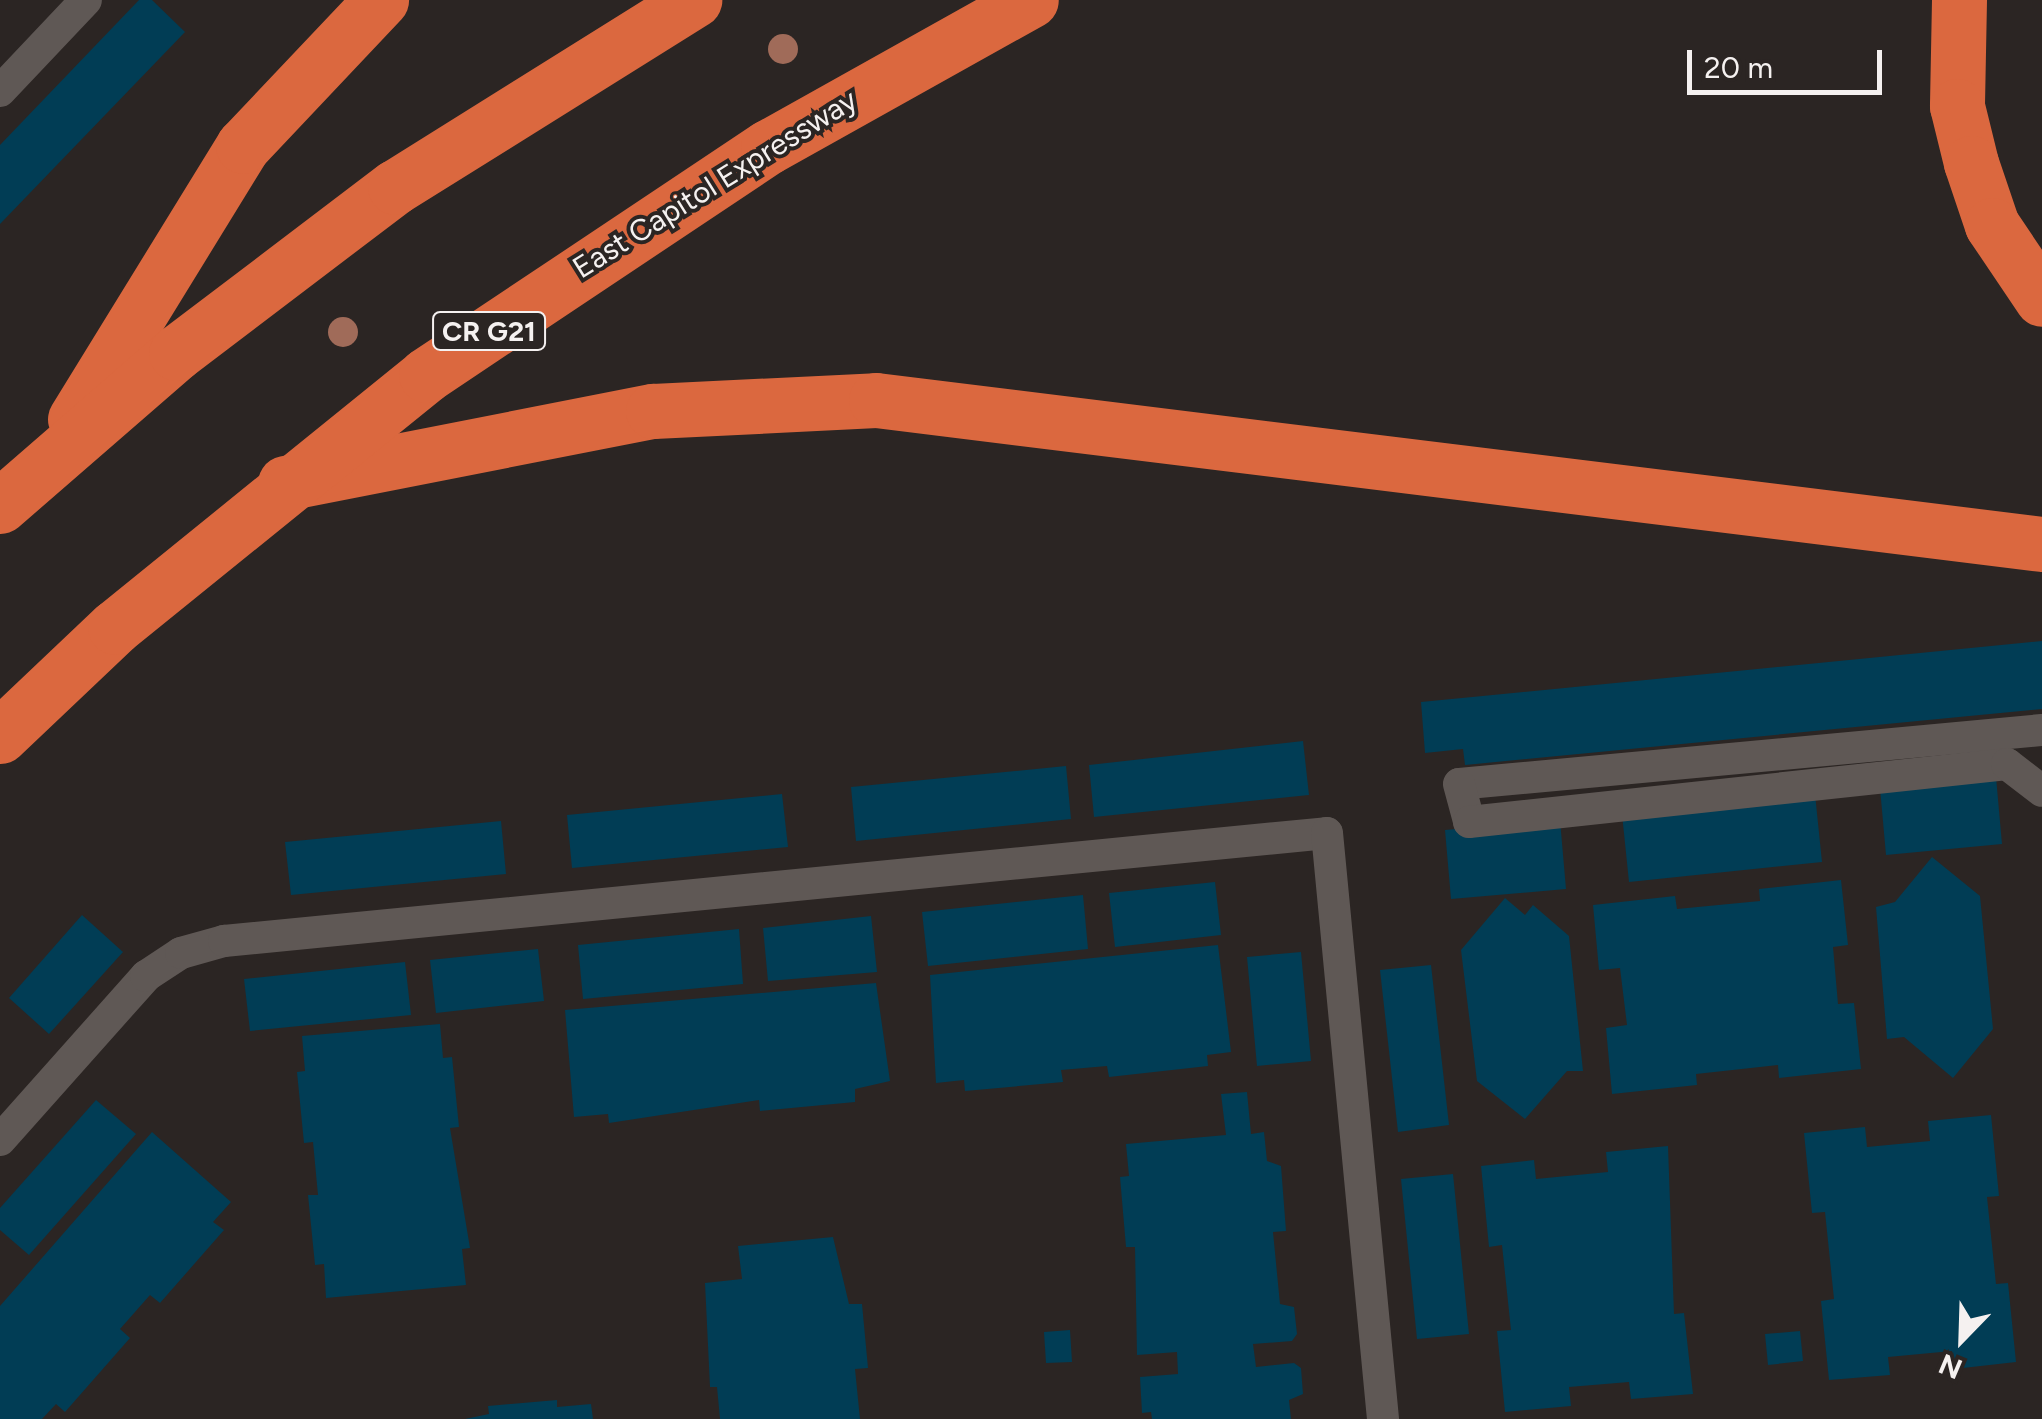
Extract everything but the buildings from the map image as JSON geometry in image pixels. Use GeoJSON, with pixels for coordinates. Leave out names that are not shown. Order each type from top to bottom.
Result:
{"type":"FeatureCollection","features":[{"type":"Feature","properties":{"kind":"highway"},"geometry":{"type":"LineString","coordinates":[[50,460],[242,146],[381,0]]}},
{"type":"Feature","properties":{"kind":"highway"},"geometry":{"type":"LineString","coordinates":[[0,506],[176,353],[395,186],[694,0]]}},
{"type":"Feature","properties":{"kind":"highway","name":"East Capitol Expressway"},"geometry":{"type":"LineString","coordinates":[[0,736],[114,627],[285,484],[575,270],[768,147],[1032,0]]}},
{"type":"Feature","properties":{"kind":"highway"},"geometry":{"type":"LineString","coordinates":[[1959,0],[1957,106],[1970,164],[1992,226],[2042,300]]}},
{"type":"Feature","properties":{"kind":"highway"},"geometry":{"type":"LineString","coordinates":[[285,484],[653,411],[876,400],[2042,544]]}},
{"type":"Feature","properties":{"kind":"lane"},"geometry":{"type":"LineString","coordinates":[[0,91],[86,0]]}},
{"type":"Feature","properties":{"kind":"lane"},"geometry":{"type":"LineString","coordinates":[[2042,730],[1938,755],[1469,822],[1459,784],[1938,755],[2007,764],[2042,791]]}},
{"type":"Feature","properties":{"kind":"lane"},"geometry":{"type":"LineString","coordinates":[[0,1140],[146,976],[180,952],[224,940],[1328,833],[1383,1419]]}}]}
